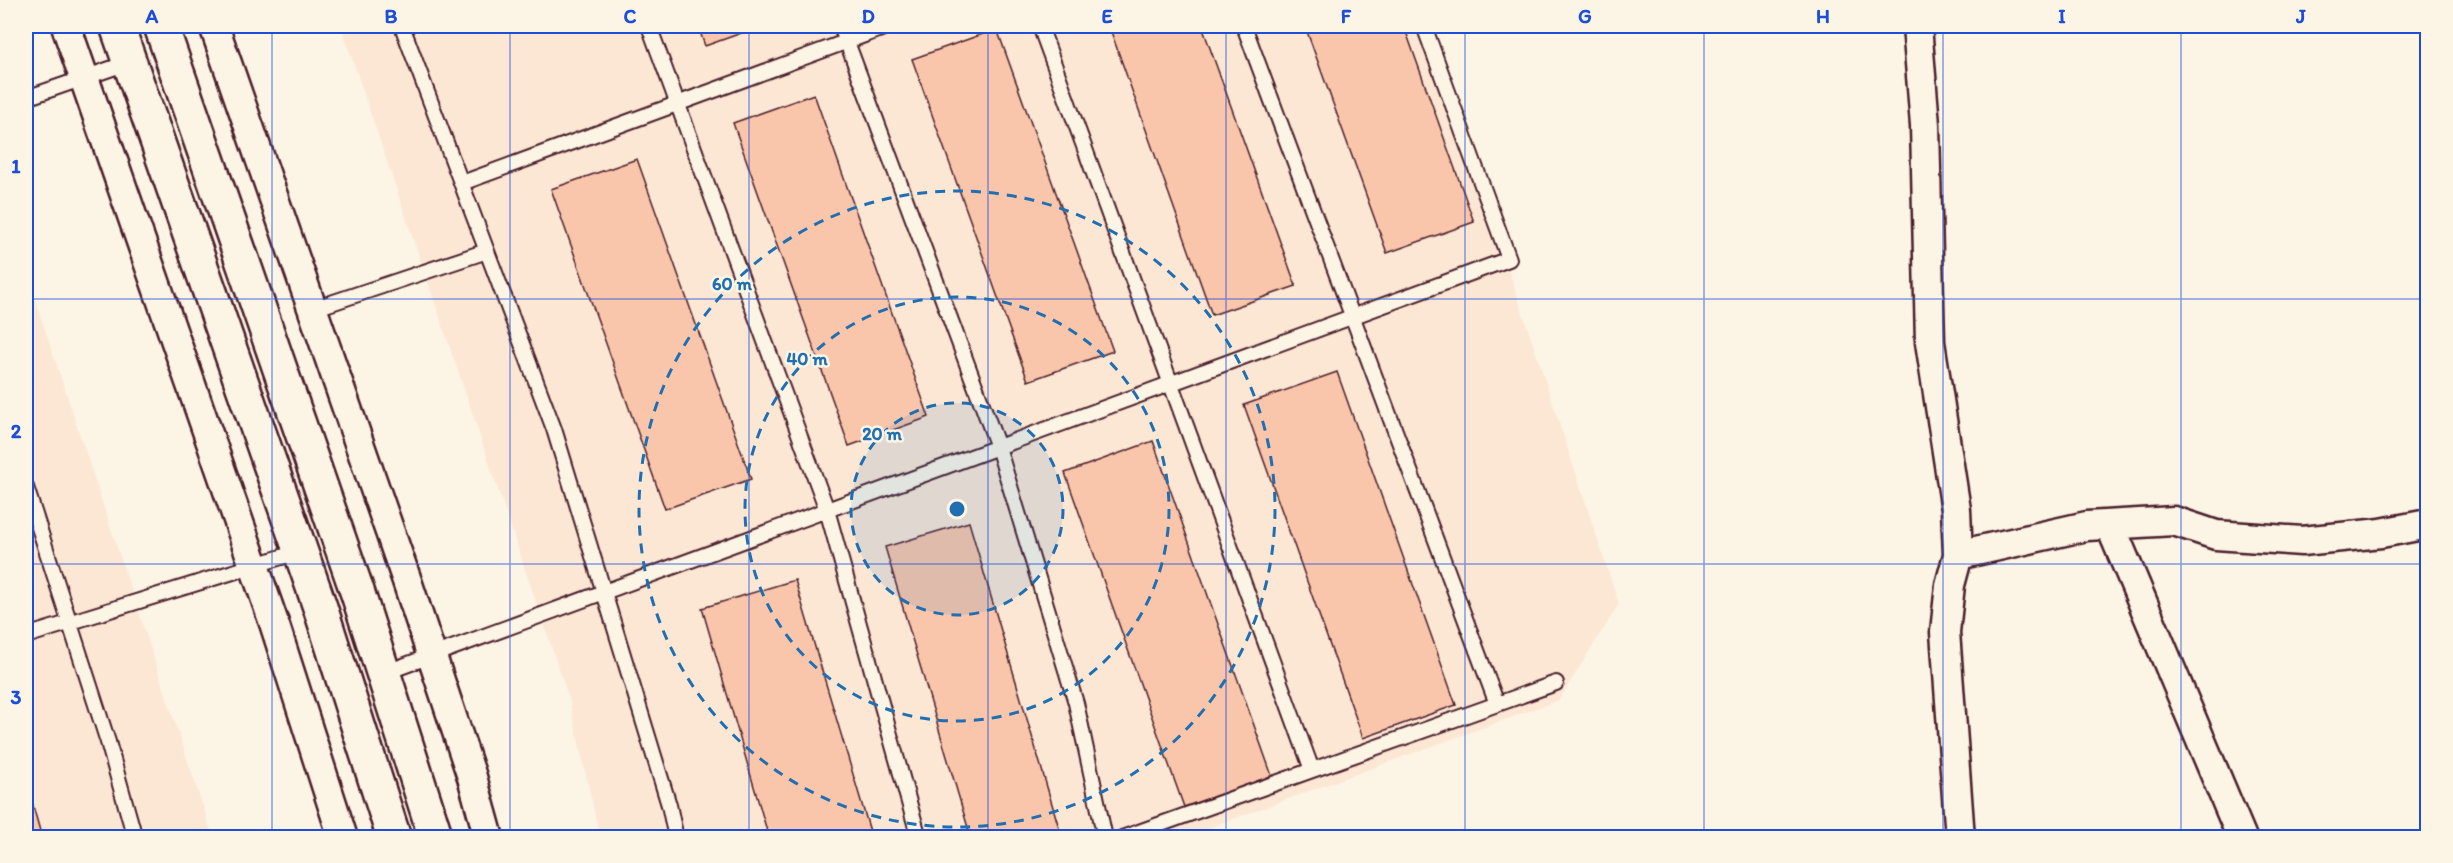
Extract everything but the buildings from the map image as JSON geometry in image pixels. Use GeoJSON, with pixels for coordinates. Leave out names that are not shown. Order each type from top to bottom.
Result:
{"type":"FeatureCollection","features":[{"type":"Feature","properties":{"kind":"highway"},"geometry":{"type":"LineString","coordinates":[[117,26],[301,551],[394,837]]}},
{"type":"Feature","properties":{"kind":"highway"},"geometry":{"type":"LineString","coordinates":[[161,26],[384,673],[436,837]]}},
{"type":"Feature","properties":{"kind":"street"},"geometry":{"type":"LineString","coordinates":[[66,26],[254,566],[343,837]]}},
{"type":"Feature","properties":{"kind":"street"},"geometry":{"type":"LineString","coordinates":[[214,26],[432,655],[489,837]]}},
{"type":"Feature","properties":{"kind":"street"},"geometry":{"type":"LineString","coordinates":[[1917,26],[1925,124],[1930,342],[1956,510],[1958,555],[1950,585],[1945,632],[1960,837]]}},
{"type":"Feature","properties":{"kind":"street"},"geometry":{"type":"LineString","coordinates":[[1958,555],[2088,526],[2174,521],[2216,535],[2302,541],[2382,533],[2427,524]]}},
{"type":"Feature","properties":{"kind":"street"},"geometry":{"type":"LineString","coordinates":[[2110,525],[2242,837]]}},
{"type":"Feature","properties":{"kind":"lane"},"geometry":{"type":"LineString","coordinates":[[402,26],[554,429],[669,805],[676,837]]}},
{"type":"Feature","properties":{"kind":"lane"},"geometry":{"type":"LineString","coordinates":[[649,26],[826,510],[919,837]]}},
{"type":"Feature","properties":{"kind":"lane"},"geometry":{"type":"LineString","coordinates":[[841,26],[998,447],[1076,702],[1105,837]]}},
{"type":"Feature","properties":{"kind":"lane"},"geometry":{"type":"LineString","coordinates":[[462,183],[889,26]]}},
{"type":"Feature","properties":{"kind":"lane"},"geometry":{"type":"LineString","coordinates":[[1040,26],[1312,770]]}},
{"type":"Feature","properties":{"kind":"lane"},"geometry":{"type":"LineString","coordinates":[[1244,26],[1497,704]]}},
{"type":"Feature","properties":{"kind":"lane"},"geometry":{"type":"LineString","coordinates":[[384,673],[1509,260],[1424,26]]}},
{"type":"Feature","properties":{"kind":"lane"},"geometry":{"type":"LineString","coordinates":[[26,98],[130,62]]}},
{"type":"Feature","properties":{"kind":"lane"},"geometry":{"type":"LineString","coordinates":[[313,309],[487,251]]}},
{"type":"Feature","properties":{"kind":"lane"},"geometry":{"type":"LineString","coordinates":[[26,487],[108,742],[135,837]]}},
{"type":"Feature","properties":{"kind":"lane"},"geometry":{"type":"LineString","coordinates":[[26,636],[301,551]]}},
{"type":"Feature","properties":{"kind":"lane"},"geometry":{"type":"LineString","coordinates":[[1122,837],[1556,683]]}},
{"type":"Feature","properties":{"kind":"shaded area"},"geometry":{"type":"Polygon","coordinates":[[[341,26],[1428,26],[1619,604],[1559,700],[1211,827],[1213,837],[600,837],[569,699],[341,26]]]}},
{"type":"Feature","properties":{"kind":"shaded area"},"geometry":{"type":"Polygon","coordinates":[[[26,272],[213,837],[26,837],[26,272]]]}}]}
